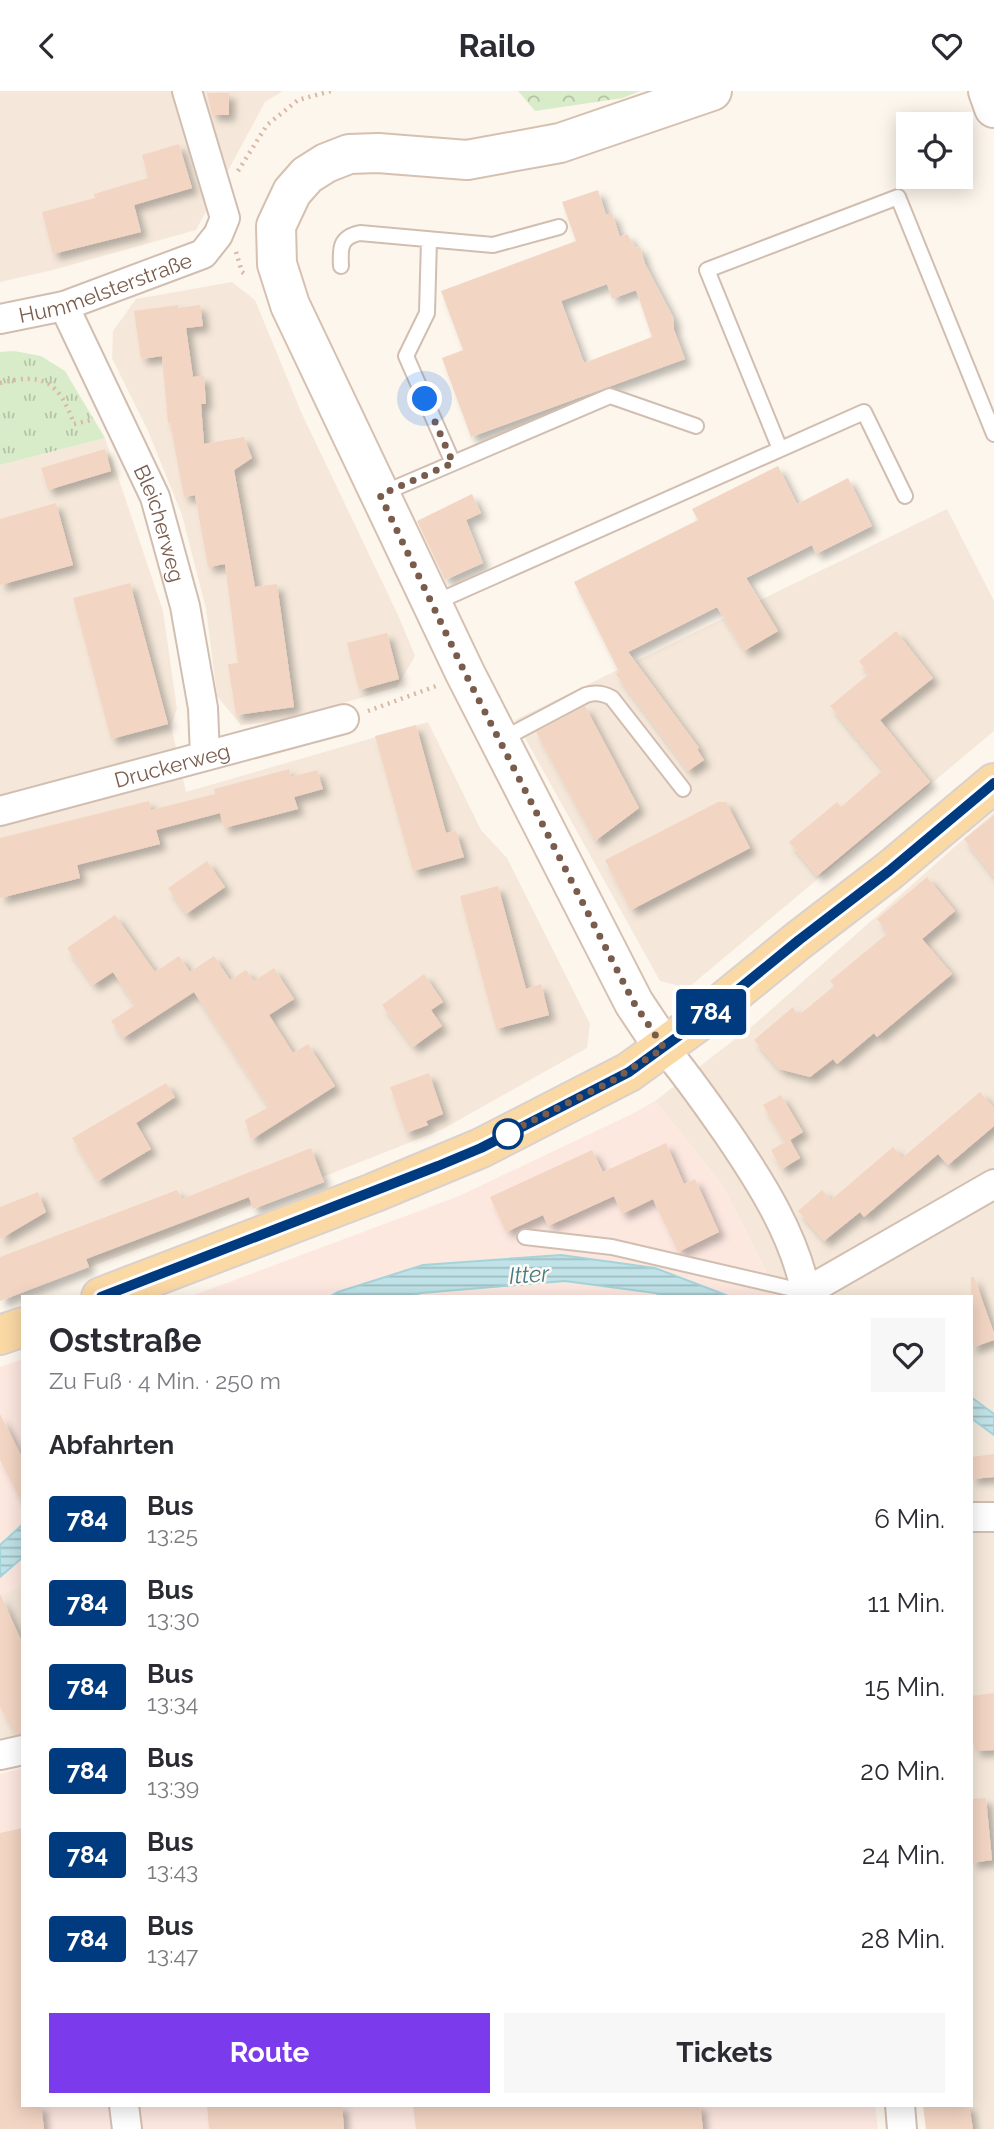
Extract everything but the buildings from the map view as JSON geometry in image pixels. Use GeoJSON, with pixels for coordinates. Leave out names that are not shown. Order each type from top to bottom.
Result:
{"type":"FeatureCollection","features":[{"type":"Feature","properties":{"kind":"main road"},"geometry":{"type":"LineString","coordinates":[[664,1048],[634,1003],[499,741],[290,305],[277,264],[276,226],[292,192],[307,175],[326,163],[349,154],[378,153],[467,160],[560,143],[712,91]]}},
{"type":"Feature","properties":{"kind":"main road"},"geometry":{"type":"LineString","coordinates":[[988,91],[994,108]]}},
{"type":"Feature","properties":{"kind":"main road"},"geometry":{"type":"LineString","coordinates":[[106,1295],[373,1193],[481,1148],[612,1081],[664,1048],[889,871],[994,783]]}},
{"type":"Feature","properties":{"kind":"main road"},"geometry":{"type":"LineString","coordinates":[[0,1335],[21,1328]]}},
{"type":"Feature","properties":{"kind":"street","name":"Hummelsterstraße"},"geometry":{"type":"LineString","coordinates":[[0,319],[64,306],[203,254],[218,235],[225,218],[187,91]]}},
{"type":"Feature","properties":{"kind":"street","name":"Bleicherweg"},"geometry":{"type":"LineString","coordinates":[[64,306],[156,497],[185,606],[203,708],[205,755]]}},
{"type":"Feature","properties":{"kind":"street","name":"Druckerweg"},"geometry":{"type":"LineString","coordinates":[[0,811],[344,719]]}},
{"type":"Feature","properties":{"kind":"street"},"geometry":{"type":"LineString","coordinates":[[664,1048],[698,1091],[774,1206],[790,1239],[806,1294],[994,1184]]}},
{"type":"Feature","properties":{"kind":"street"},"geometry":{"type":"LineString","coordinates":[[973,1517],[994,1517]]}},
{"type":"Feature","properties":{"kind":"street"},"geometry":{"type":"LineString","coordinates":[[0,1755],[21,1750]]}},
{"type":"Feature","properties":{"kind":"street"},"geometry":{"type":"LineString","coordinates":[[124,2107],[127,2129]]}},
{"type":"Feature","properties":{"kind":"street"},"geometry":{"type":"LineString","coordinates":[[900,2107],[902,2129]]}},
{"type":"Feature","properties":{"kind":"lane"},"geometry":{"type":"LineString","coordinates":[[780,449],[707,270],[898,197],[994,434]]}},
{"type":"Feature","properties":{"kind":"lane"},"geometry":{"type":"LineString","coordinates":[[341,266],[340,248],[350,235],[360,233],[494,245],[559,227]]}},
{"type":"Feature","properties":{"kind":"lane"},"geometry":{"type":"LineString","coordinates":[[429,240],[427,313],[406,356],[453,463]]}},
{"type":"Feature","properties":{"kind":"lane"},"geometry":{"type":"LineString","coordinates":[[380,495],[610,396],[696,426]]}},
{"type":"Feature","properties":{"kind":"lane"},"geometry":{"type":"LineString","coordinates":[[433,604],[864,412],[905,496]]}},
{"type":"Feature","properties":{"kind":"lane"},"geometry":{"type":"LineString","coordinates":[[499,741],[586,695],[598,692],[612,698],[683,789]]}},
{"type":"Feature","properties":{"kind":"lane"},"geometry":{"type":"LineString","coordinates":[[524,1237],[612,1247],[806,1294]]}},
{"type":"Feature","properties":{"kind":"path"},"geometry":{"type":"LineString","coordinates":[[221,198],[267,125],[298,100],[331,91]]}},
{"type":"Feature","properties":{"kind":"path"},"geometry":{"type":"LineString","coordinates":[[0,383],[26,377],[37,379],[59,394],[68,405],[74,424],[102,417]]}},
{"type":"Feature","properties":{"kind":"path"},"geometry":{"type":"LineString","coordinates":[[344,719],[421,692],[465,673]]}},
{"type":"Feature","properties":{"kind":"shaded area"},"geometry":{"type":"Polygon","coordinates":[[[0,91],[283,91],[265,102],[196,230],[0,282],[0,91]]]}},
{"type":"Feature","properties":{"kind":"shaded area"},"geometry":{"type":"Polygon","coordinates":[[[232,282],[255,300],[302,414],[415,656],[397,687],[283,721],[241,725],[217,696],[206,609],[182,515],[148,431],[112,358],[113,331],[136,299],[232,282]]]}},
{"type":"Feature","properties":{"kind":"shaded area"},"geometry":{"type":"Polygon","coordinates":[[[105,438],[163,611],[177,709],[171,725],[186,792],[428,722],[481,830],[507,858],[590,1024],[587,1048],[441,1130],[0,1301],[0,465],[105,438]]]}},
{"type":"Feature","properties":{"kind":"shaded area"},"geometry":{"type":"Polygon","coordinates":[[[947,509],[994,601],[994,731],[688,988],[660,981],[515,720],[947,509]]]}},
{"type":"Feature","properties":{"kind":"shaded area"},"geometry":{"type":"Polygon","coordinates":[[[994,812],[994,2129],[927,2129],[924,2107],[973,2107],[973,1295],[778,1295],[722,1185],[655,1101],[756,1023],[994,812]]]}},
{"type":"Feature","properties":{"kind":"shaded area"},"geometry":{"type":"Polygon","coordinates":[[[655,1101],[722,1185],[778,1295],[194,1295],[459,1196],[655,1101]]]}},
{"type":"Feature","properties":{"kind":"shaded area"},"geometry":{"type":"Polygon","coordinates":[[[21,1360],[21,1586],[0,1595],[0,1367],[21,1360]]]}},
{"type":"Feature","properties":{"kind":"shaded area"},"geometry":{"type":"Polygon","coordinates":[[[21,1586],[21,1741],[0,1746],[0,1595],[21,1586]]]}},
{"type":"Feature","properties":{"kind":"shaded area"},"geometry":{"type":"Polygon","coordinates":[[[21,1769],[21,2107],[875,2107],[878,2129],[0,2129],[0,1774],[21,1769]]]}},
{"type":"Feature","properties":{"kind":"green space"},"geometry":{"type":"Polygon","coordinates":[[[518,91],[640,91],[623,98],[535,111],[518,91]]]}},
{"type":"Feature","properties":{"kind":"green space"},"geometry":{"type":"Polygon","coordinates":[[[14,351],[41,356],[65,371],[105,438],[0,465],[0,352],[14,351]]]}},
{"type":"Feature","properties":{"kind":"water","name":"Itter"},"geometry":{"type":"Polygon","coordinates":[[[561,1255],[655,1268],[726,1295],[660,1295],[565,1281],[414,1295],[333,1295],[423,1265],[561,1255]]]}},
{"type":"Feature","properties":{"kind":"water"},"geometry":{"type":"Polygon","coordinates":[[[973,1398],[994,1414],[994,1435],[973,1419],[973,1398]]]}},
{"type":"Feature","properties":{"kind":"water"},"geometry":{"type":"Polygon","coordinates":[[[21,1526],[21,1559],[0,1577],[0,1545],[21,1526]]]}},
{"type":"Feature","properties":{"kind":"bus line","name":"784"},"geometry":{"type":"LineString","coordinates":[[106,1295],[373,1193],[481,1148],[629,1072],[702,1019],[889,871],[994,783]]}},
{"type":"Feature","properties":{"kind":"route"},"geometry":{"type":"LineString","coordinates":[[425,399],[453,463],[380,495],[521,784],[642,1018],[664,1048],[629,1072],[508,1134]]}}]}
